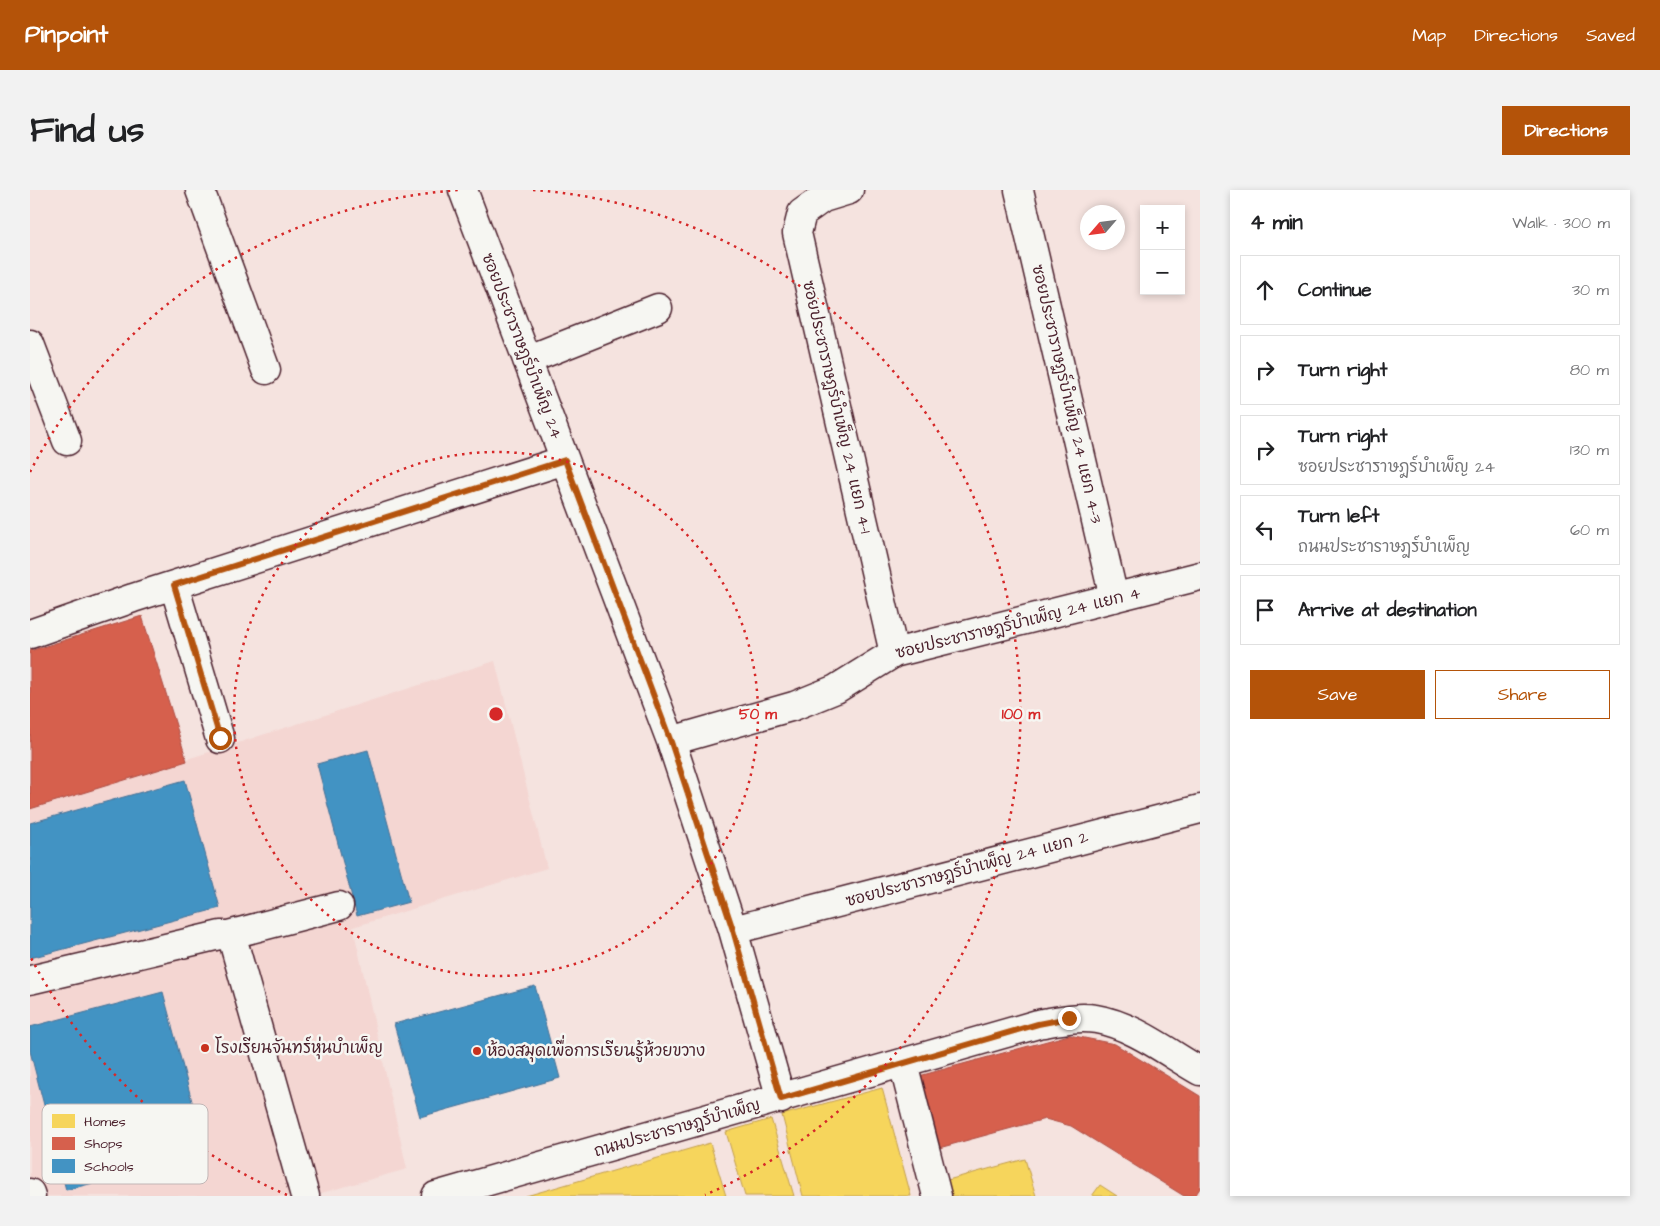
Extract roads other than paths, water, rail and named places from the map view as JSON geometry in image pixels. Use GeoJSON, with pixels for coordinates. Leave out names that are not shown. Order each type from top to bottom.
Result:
{"type":"FeatureCollection","features":[{"type":"Feature","properties":{"kind":"street"},"geometry":{"type":"LineString","coordinates":[[200,190],[266,370]]}},
{"type":"Feature","properties":{"kind":"street","name":"ซอยประชาราษฎร์บำเพ็ญ 24"},"geometry":{"type":"LineString","coordinates":[[463,190],[671,742],[733,930],[781,1099]]}},
{"type":"Feature","properties":{"kind":"street","name":"ซอยประชาราษฎร์บำเพ็ญ 24 แยก 4-1"},"geometry":{"type":"LineString","coordinates":[[849,190],[822,198],[802,212],[797,233],[894,653]]}},
{"type":"Feature","properties":{"kind":"street","name":"ซอยประชาราษฎร์บำเพ็ญ 24 แยก 4-3"},"geometry":{"type":"LineString","coordinates":[[1019,190],[1114,598]]}},
{"type":"Feature","properties":{"kind":"street"},"geometry":{"type":"LineString","coordinates":[[527,360],[658,308]]}},
{"type":"Feature","properties":{"kind":"street"},"geometry":{"type":"LineString","coordinates":[[30,344],[67,441]]}},
{"type":"Feature","properties":{"kind":"street"},"geometry":{"type":"LineString","coordinates":[[30,634],[174,585],[565,460]]}},
{"type":"Feature","properties":{"kind":"street","name":"ซอยประชาราษฎร์บำเพ็ญ 24 แยก 4"},"geometry":{"type":"LineString","coordinates":[[671,742],[794,706],[836,689],[894,653],[1200,576]]}},
{"type":"Feature","properties":{"kind":"street"},"geometry":{"type":"LineString","coordinates":[[174,585],[220,738]]}},
{"type":"Feature","properties":{"kind":"street","name":"ซอยประชาราษฎร์บำเพ็ญ 24 แยก 2"},"geometry":{"type":"LineString","coordinates":[[733,930],[1200,809]]}},
{"type":"Feature","properties":{"kind":"street"},"geometry":{"type":"LineString","coordinates":[[30,980],[220,935],[228,935],[339,906]]}},
{"type":"Feature","properties":{"kind":"street"},"geometry":{"type":"LineString","coordinates":[[228,935],[234,944],[305,1196]]}},
{"type":"Feature","properties":{"kind":"street","name":"ถนนประชาราษฎร์บำเพ็ญ"},"geometry":{"type":"LineString","coordinates":[[436,1196],[491,1189],[781,1099],[1038,1024],[1069,1018],[1096,1019],[1127,1028],[1200,1072]]}},
{"type":"Feature","properties":{"kind":"street"},"geometry":{"type":"LineString","coordinates":[[904,1063],[937,1196]]}},
{"type":"Feature","properties":{"kind":"place","name":"โรงเรียนจันทร์หุ่นบำเพ็ญ"},"geometry":{"type":"Point","coordinates":[205,1048]}},
{"type":"Feature","properties":{"kind":"place","name":"ห้องสมุดเพื่อการเรียนรู้ห้วยขวาง"},"geometry":{"type":"Point","coordinates":[477,1051]}}]}
